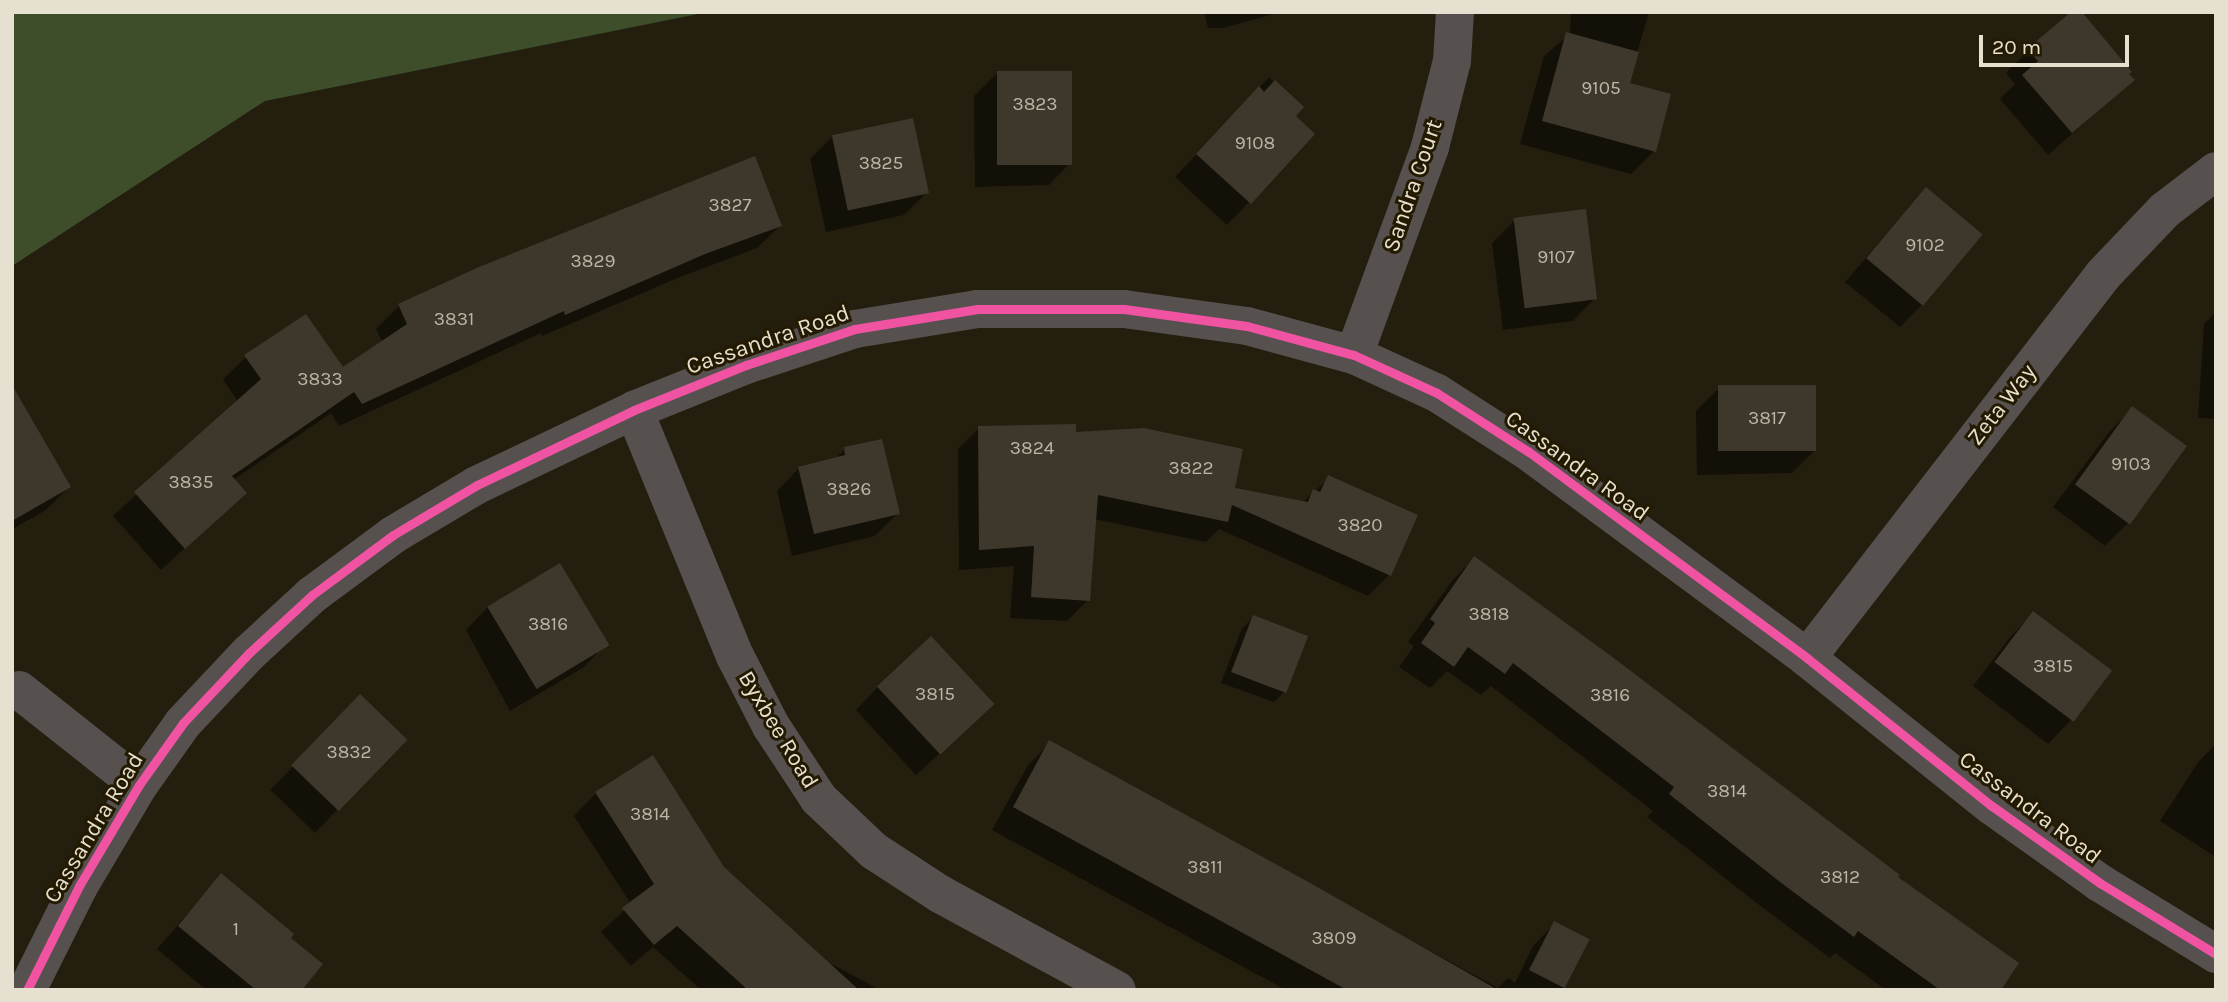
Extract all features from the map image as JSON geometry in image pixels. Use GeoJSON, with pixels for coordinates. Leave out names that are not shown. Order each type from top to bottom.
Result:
{"type":"FeatureCollection","features":[{"type":"Feature","properties":{"kind":"street","name":"Sandra Court"},"geometry":{"type":"LineString","coordinates":[[1354,355],[1430,147],[1452,61],[1455,12]]}},
{"type":"Feature","properties":{"kind":"street","name":"Zeta Way"},"geometry":{"type":"LineString","coordinates":[[1807,658],[2103,275],[2165,210],[2216,170]]}},
{"type":"Feature","properties":{"kind":"street","name":"Cassandra Road"},"geometry":{"type":"LineString","coordinates":[[27,990],[79,886],[139,785],[183,723],[249,653],[312,595],[393,535],[477,485],[634,410],[746,365],[855,329],[977,309],[1124,309],[1247,326],[1354,355],[1437,393],[1529,452],[1807,658],[2003,814],[2100,883],[2216,954]]}},
{"type":"Feature","properties":{"kind":"street","name":"Byxbee Road"},"geometry":{"type":"LineString","coordinates":[[634,410],[734,656],[771,726],[819,799],[874,851],[940,894],[1117,990]]}},
{"type":"Feature","properties":{"kind":"street"},"geometry":{"type":"LineString","coordinates":[[19,690],[139,785]]}},
{"type":"Feature","properties":{"kind":"green space"},"geometry":{"type":"Polygon","coordinates":[[[12,12],[708,12],[265,101],[12,266],[12,12]]]}},
{"type":"Feature","properties":{"kind":"building"},"geometry":{"type":"Polygon","coordinates":[[[2071,12],[2082,12],[2132,72],[2129,74],[2135,80],[2072,133],[2022,75],[2038,61],[2027,49],[2071,12]]]}},
{"type":"Feature","properties":{"kind":"building"},"geometry":{"type":"Polygon","coordinates":[[[1566,32],[1639,52],[1630,83],[1671,94],[1656,152],[1542,121],[1566,32]]]}},
{"type":"Feature","properties":{"kind":"building"},"geometry":{"type":"Polygon","coordinates":[[[997,71],[1072,71],[1072,165],[997,165],[997,71]]]}},
{"type":"Feature","properties":{"kind":"building"},"geometry":{"type":"Polygon","coordinates":[[[1275,80],[1304,107],[1296,116],[1315,134],[1251,204],[1196,154],[1259,86],[1264,92],[1275,80]]]}},
{"type":"Feature","properties":{"kind":"building"},"geometry":{"type":"Polygon","coordinates":[[[913,118],[929,193],[848,211],[832,135],[913,118]]]}},
{"type":"Feature","properties":{"kind":"building"},"geometry":{"type":"Polygon","coordinates":[[[755,156],[782,226],[705,254],[565,315],[564,311],[362,404],[354,392],[232,476],[247,493],[185,549],[134,492],[261,379],[244,355],[306,314],[343,367],[407,324],[398,304],[479,267],[755,156]]]}},
{"type":"Feature","properties":{"kind":"building"},"geometry":{"type":"Polygon","coordinates":[[[1926,187],[1983,235],[1923,306],[1866,258],[1926,187]]]}},
{"type":"Feature","properties":{"kind":"building"},"geometry":{"type":"Polygon","coordinates":[[[1586,209],[1597,299],[1525,308],[1514,218],[1586,209]]]}},
{"type":"Feature","properties":{"kind":"building"},"geometry":{"type":"Polygon","coordinates":[[[12,385],[71,487],[12,521],[12,385]]]}},
{"type":"Feature","properties":{"kind":"building"},"geometry":{"type":"Polygon","coordinates":[[[1718,385],[1816,385],[1816,451],[1718,451],[1718,385]]]}},
{"type":"Feature","properties":{"kind":"building"},"geometry":{"type":"Polygon","coordinates":[[[2132,406],[2187,446],[2130,524],[2075,484],[2132,406]]]}},
{"type":"Feature","properties":{"kind":"building"},"geometry":{"type":"Polygon","coordinates":[[[1076,424],[1076,432],[1144,428],[1243,449],[1235,488],[1308,502],[1313,489],[1320,492],[1328,475],[1418,515],[1391,576],[1232,505],[1228,522],[1098,495],[1090,601],[1031,597],[1034,546],[979,550],[978,426],[1076,424]]]}},
{"type":"Feature","properties":{"kind":"building"},"geometry":{"type":"Polygon","coordinates":[[[882,439],[900,514],[814,534],[798,467],[845,455],[844,447],[882,439]]]}},
{"type":"Feature","properties":{"kind":"building"},"geometry":{"type":"Polygon","coordinates":[[[1474,556],[1611,656],[1900,875],[1898,877],[2019,963],[2001,990],[1940,990],[1858,931],[1854,937],[1780,882],[1669,794],[1674,787],[1513,663],[1505,674],[1468,647],[1454,667],[1421,643],[1435,623],[1430,619],[1474,556]]]}},
{"type":"Feature","properties":{"kind":"building"},"geometry":{"type":"Polygon","coordinates":[[[560,563],[609,645],[537,689],[487,607],[560,563]]]}},
{"type":"Feature","properties":{"kind":"building"},"geometry":{"type":"Polygon","coordinates":[[[2033,611],[2112,671],[2074,722],[1994,662],[2033,611]]]}},
{"type":"Feature","properties":{"kind":"building"},"geometry":{"type":"Polygon","coordinates":[[[1253,615],[1308,636],[1286,693],[1231,672],[1253,615]]]}},
{"type":"Feature","properties":{"kind":"building"},"geometry":{"type":"Polygon","coordinates":[[[931,636],[994,704],[940,754],[877,686],[931,636]]]}},
{"type":"Feature","properties":{"kind":"building"},"geometry":{"type":"Polygon","coordinates":[[[360,694],[407,740],[339,811],[291,765],[360,694]]]}},
{"type":"Feature","properties":{"kind":"building"},"geometry":{"type":"Polygon","coordinates":[[[1049,740],[1312,884],[1498,990],[1347,990],[1013,807],[1049,740]]]}},
{"type":"Feature","properties":{"kind":"building"},"geometry":{"type":"Polygon","coordinates":[[[653,755],[724,867],[859,990],[748,990],[677,926],[654,945],[622,908],[654,884],[595,792],[653,755]]]}},
{"type":"Feature","properties":{"kind":"building"},"geometry":{"type":"Polygon","coordinates":[[[221,873],[294,934],[291,938],[323,964],[302,990],[256,990],[178,926],[221,873]]]}},
{"type":"Feature","properties":{"kind":"building"},"geometry":{"type":"Polygon","coordinates":[[[1554,921],[1590,939],[1565,988],[1529,970],[1554,921]]]}},
{"type":"Feature","properties":{"kind":"cycle path"},"geometry":{"type":"LineString","coordinates":[[27,990],[79,886],[139,785],[183,723],[249,653],[312,595],[393,535],[477,485],[634,410],[746,365],[855,329],[977,309],[1124,309],[1247,326],[1354,355],[1437,393],[1529,452],[1807,658],[1992,806],[2100,883],[2216,954]]}}]}
